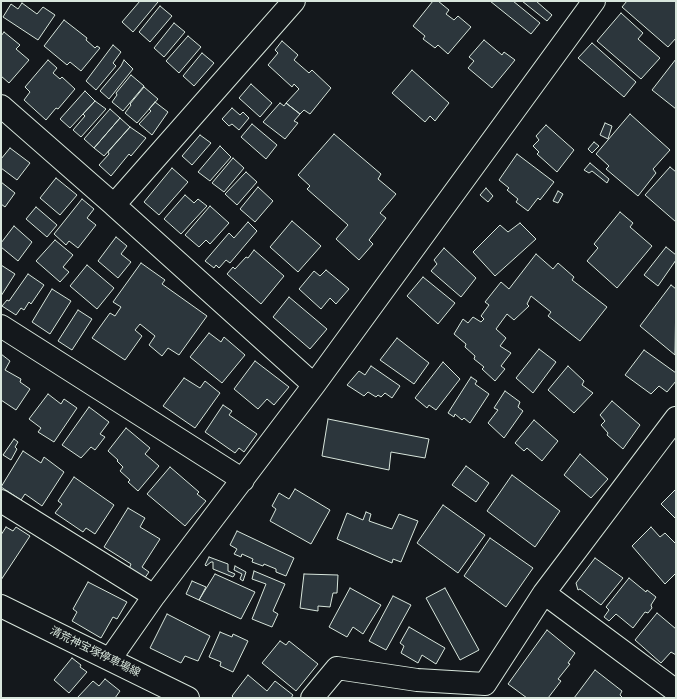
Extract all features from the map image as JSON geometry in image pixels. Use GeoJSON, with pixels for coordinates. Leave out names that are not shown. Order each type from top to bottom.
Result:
{"type":"FeatureCollection","features":[{"type":"Feature","properties":{"kind":"street"},"geometry":{"type":"LineString","coordinates":[[114,205],[294,1]]}},
{"type":"Feature","properties":{"kind":"street"},"geometry":{"type":"LineString","coordinates":[[110,659],[154,596],[314,385],[594,1]]}},
{"type":"Feature","properties":{"kind":"street"},"geometry":{"type":"LineString","coordinates":[[1,106],[114,205],[314,385]]}},
{"type":"Feature","properties":{"kind":"street"},"geometry":{"type":"LineString","coordinates":[[1,326],[243,480]]}},
{"type":"Feature","properties":{"kind":"street"},"geometry":{"type":"LineString","coordinates":[[312,698],[337,668],[488,691],[544,594],[676,418]]}},
{"type":"Feature","properties":{"kind":"street"},"geometry":{"type":"LineString","coordinates":[[1,501],[154,596]]}},
{"type":"Feature","properties":{"kind":"street"},"geometry":{"type":"LineString","coordinates":[[544,594],[676,691]]}},
{"type":"Feature","properties":{"kind":"street","name":"清荒神宝塚停車場線"},"geometry":{"type":"LineString","coordinates":[[1,606],[188,698]]}},
{"type":"Feature","properties":{"kind":"building"},"geometry":{"type":"Polygon","coordinates":[[[140,1],[158,2],[133,32],[122,22],[140,1]]]}},
{"type":"Feature","properties":{"kind":"building"},"geometry":{"type":"Polygon","coordinates":[[[433,1],[438,1],[449,10],[446,14],[454,20],[458,16],[471,27],[448,54],[438,45],[435,48],[423,39],[425,36],[413,26],[433,1]]]}},
{"type":"Feature","properties":{"kind":"building"},"geometry":{"type":"Polygon","coordinates":[[[490,1],[513,1],[540,23],[531,34],[490,1]]]}},
{"type":"Feature","properties":{"kind":"building"},"geometry":{"type":"Polygon","coordinates":[[[522,1],[536,1],[552,15],[547,21],[522,1]]]}},
{"type":"Feature","properties":{"kind":"building"},"geometry":{"type":"Polygon","coordinates":[[[627,1],[676,1],[676,38],[668,47],[622,7],[627,1]]]}},
{"type":"Feature","properties":{"kind":"building"},"geometry":{"type":"Polygon","coordinates":[[[22,3],[37,14],[43,7],[55,15],[38,40],[3,17],[11,4],[18,9],[22,3]]]}},
{"type":"Feature","properties":{"kind":"building"},"geometry":{"type":"Polygon","coordinates":[[[160,6],[172,16],[150,42],[139,32],[160,6]]]}},
{"type":"Feature","properties":{"kind":"building"},"geometry":{"type":"Polygon","coordinates":[[[621,13],[643,33],[638,39],[660,58],[641,79],[597,41],[621,13]]]}},
{"type":"Feature","properties":{"kind":"building"},"geometry":{"type":"Polygon","coordinates":[[[64,20],[87,38],[86,40],[95,48],[97,46],[100,48],[81,71],[70,62],[67,65],[44,46],[64,20]]]}},
{"type":"Feature","properties":{"kind":"building"},"geometry":{"type":"Polygon","coordinates":[[[174,23],[185,32],[164,57],[154,48],[174,23]]]}},
{"type":"Feature","properties":{"kind":"building"},"geometry":{"type":"Polygon","coordinates":[[[4,32],[20,45],[16,49],[29,60],[9,83],[1,76],[1,36],[4,32]]]}},
{"type":"Feature","properties":{"kind":"building"},"geometry":{"type":"Polygon","coordinates":[[[188,36],[201,47],[179,73],[166,61],[188,36]]]}},
{"type":"Feature","properties":{"kind":"building"},"geometry":{"type":"Polygon","coordinates":[[[484,40],[502,55],[504,52],[515,60],[492,88],[468,68],[474,61],[469,57],[484,40]]]}},
{"type":"Feature","properties":{"kind":"building"},"geometry":{"type":"Polygon","coordinates":[[[282,41],[298,55],[294,60],[309,73],[312,70],[331,88],[310,114],[304,110],[300,114],[286,103],[299,89],[294,84],[292,87],[268,65],[278,53],[275,50],[282,41]]]}},
{"type":"Feature","properties":{"kind":"building"},"geometry":{"type":"Polygon","coordinates":[[[592,43],[636,82],[624,97],[578,58],[592,43]]]}},
{"type":"Feature","properties":{"kind":"building"},"geometry":{"type":"Polygon","coordinates":[[[113,45],[121,52],[113,63],[116,66],[96,90],[86,81],[113,45]]]}},
{"type":"Feature","properties":{"kind":"building"},"geometry":{"type":"Polygon","coordinates":[[[202,53],[214,63],[194,86],[183,76],[202,53]]]}},
{"type":"Feature","properties":{"kind":"building"},"geometry":{"type":"Polygon","coordinates":[[[676,59],[676,109],[652,90],[676,59]]]}},
{"type":"Feature","properties":{"kind":"building"},"geometry":{"type":"Polygon","coordinates":[[[48,60],[57,68],[53,73],[60,79],[62,77],[75,89],[58,109],[56,108],[46,120],[24,100],[30,92],[25,87],[48,60]]]}},
{"type":"Feature","properties":{"kind":"building"},"geometry":{"type":"Polygon","coordinates":[[[124,60],[133,69],[109,99],[100,91],[121,66],[124,60]]]}},
{"type":"Feature","properties":{"kind":"building"},"geometry":{"type":"Polygon","coordinates":[[[412,70],[449,103],[435,121],[430,116],[425,122],[392,93],[412,70]]]}},
{"type":"Feature","properties":{"kind":"building"},"geometry":{"type":"Polygon","coordinates":[[[131,75],[144,86],[123,111],[112,102],[117,95],[116,93],[131,75]]]}},
{"type":"Feature","properties":{"kind":"building"},"geometry":{"type":"Polygon","coordinates":[[[251,84],[272,103],[260,117],[239,98],[251,84]]]}},
{"type":"Feature","properties":{"kind":"building"},"geometry":{"type":"Polygon","coordinates":[[[144,87],[158,99],[137,123],[125,113],[131,105],[130,104],[144,87]]]}},
{"type":"Feature","properties":{"kind":"building"},"geometry":{"type":"Polygon","coordinates":[[[85,91],[95,101],[70,128],[60,119],[85,91]]]}},
{"type":"Feature","properties":{"kind":"building"},"geometry":{"type":"Polygon","coordinates":[[[95,101],[106,109],[81,137],[73,130],[85,116],[83,114],[95,101]]]}},
{"type":"Feature","properties":{"kind":"building"},"geometry":{"type":"Polygon","coordinates":[[[155,102],[168,112],[152,135],[139,124],[151,111],[149,109],[155,102]]]}},
{"type":"Feature","properties":{"kind":"building"},"geometry":{"type":"Polygon","coordinates":[[[280,103],[284,106],[286,103],[300,114],[294,121],[298,123],[285,139],[263,122],[280,103]]]}},
{"type":"Feature","properties":{"kind":"building"},"geometry":{"type":"Polygon","coordinates":[[[232,108],[240,115],[243,112],[249,118],[239,130],[232,124],[229,126],[222,119],[232,108]]]}},
{"type":"Feature","properties":{"kind":"building"},"geometry":{"type":"Polygon","coordinates":[[[110,109],[120,118],[94,148],[84,139],[110,109]]]}},
{"type":"Feature","properties":{"kind":"building"},"geometry":{"type":"Polygon","coordinates":[[[630,114],[670,150],[653,169],[656,173],[638,196],[606,169],[609,166],[596,154],[630,114]]]}},
{"type":"Feature","properties":{"kind":"building"},"geometry":{"type":"Polygon","coordinates":[[[120,118],[130,127],[104,156],[94,148],[120,118]]]}},
{"type":"Feature","properties":{"kind":"building"},"geometry":{"type":"Polygon","coordinates":[[[605,123],[612,126],[608,139],[600,135],[605,123]]]}},
{"type":"Feature","properties":{"kind":"building"},"geometry":{"type":"Polygon","coordinates":[[[252,124],[277,145],[266,159],[241,137],[252,124]]]}},
{"type":"Feature","properties":{"kind":"building"},"geometry":{"type":"Polygon","coordinates":[[[546,125],[574,150],[557,172],[537,154],[539,152],[533,146],[539,140],[536,136],[546,125]]]}},
{"type":"Feature","properties":{"kind":"building"},"geometry":{"type":"Polygon","coordinates":[[[130,127],[146,138],[131,156],[129,154],[111,176],[99,165],[109,154],[108,152],[130,127]]]}},
{"type":"Feature","properties":{"kind":"building"},"geometry":{"type":"Polygon","coordinates":[[[334,134],[381,174],[378,179],[396,194],[380,213],[386,218],[369,240],[373,244],[359,260],[336,239],[348,225],[307,189],[310,186],[298,175],[334,134]]]}},
{"type":"Feature","properties":{"kind":"building"},"geometry":{"type":"Polygon","coordinates":[[[200,135],[211,143],[192,165],[182,156],[200,135]]]}},
{"type":"Feature","properties":{"kind":"building"},"geometry":{"type":"Polygon","coordinates":[[[594,142],[599,146],[592,153],[588,149],[594,142]]]}},
{"type":"Feature","properties":{"kind":"building"},"geometry":{"type":"Polygon","coordinates":[[[220,146],[231,157],[210,181],[198,172],[220,146]]]}},
{"type":"Feature","properties":{"kind":"building"},"geometry":{"type":"Polygon","coordinates":[[[10,148],[30,163],[17,180],[1,168],[1,159],[10,148]]]}},
{"type":"Feature","properties":{"kind":"building"},"geometry":{"type":"Polygon","coordinates":[[[517,154],[554,182],[540,200],[538,198],[528,211],[516,202],[518,199],[507,190],[509,188],[499,180],[517,154]]]}},
{"type":"Feature","properties":{"kind":"building"},"geometry":{"type":"Polygon","coordinates":[[[233,158],[244,168],[224,192],[212,183],[233,158]]]}},
{"type":"Feature","properties":{"kind":"building"},"geometry":{"type":"Polygon","coordinates":[[[590,163],[609,179],[607,183],[592,171],[589,173],[584,170],[590,163]]]}},
{"type":"Feature","properties":{"kind":"building"},"geometry":{"type":"Polygon","coordinates":[[[670,167],[676,172],[676,222],[645,195],[670,167]]]}},
{"type":"Feature","properties":{"kind":"building"},"geometry":{"type":"Polygon","coordinates":[[[172,168],[188,182],[159,215],[144,202],[172,168]]]}},
{"type":"Feature","properties":{"kind":"building"},"geometry":{"type":"Polygon","coordinates":[[[246,172],[257,182],[237,205],[225,194],[246,172]]]}},
{"type":"Feature","properties":{"kind":"building"},"geometry":{"type":"Polygon","coordinates":[[[56,178],[77,195],[60,215],[40,198],[56,178]]]}},
{"type":"Feature","properties":{"kind":"building"},"geometry":{"type":"Polygon","coordinates":[[[1,182],[15,193],[5,207],[1,204],[1,182]]]}},
{"type":"Feature","properties":{"kind":"building"},"geometry":{"type":"Polygon","coordinates":[[[258,187],[273,201],[255,222],[240,209],[258,187]]]}},
{"type":"Feature","properties":{"kind":"building"},"geometry":{"type":"Polygon","coordinates":[[[486,188],[493,196],[488,202],[480,195],[486,188]]]}},
{"type":"Feature","properties":{"kind":"building"},"geometry":{"type":"Polygon","coordinates":[[[558,191],[563,194],[558,203],[553,201],[558,191]]]}},
{"type":"Feature","properties":{"kind":"building"},"geometry":{"type":"Polygon","coordinates":[[[185,195],[194,203],[198,199],[207,206],[181,234],[164,219],[185,195]]]}},
{"type":"Feature","properties":{"kind":"building"},"geometry":{"type":"Polygon","coordinates":[[[82,199],[94,209],[87,218],[96,225],[78,248],[69,241],[66,245],[54,234],[82,199]]]}},
{"type":"Feature","properties":{"kind":"building"},"geometry":{"type":"Polygon","coordinates":[[[210,206],[229,223],[210,244],[206,240],[199,247],[185,235],[210,206]]]}},
{"type":"Feature","properties":{"kind":"building"},"geometry":{"type":"Polygon","coordinates":[[[36,207],[57,225],[47,237],[26,219],[36,207]]]}},
{"type":"Feature","properties":{"kind":"building"},"geometry":{"type":"Polygon","coordinates":[[[620,212],[633,223],[630,227],[652,246],[617,288],[587,261],[598,248],[594,244],[620,212]]]}},
{"type":"Feature","properties":{"kind":"building"},"geometry":{"type":"Polygon","coordinates":[[[292,221],[321,246],[298,272],[270,247],[292,221]]]}},
{"type":"Feature","properties":{"kind":"building"},"geometry":{"type":"Polygon","coordinates":[[[248,222],[257,231],[230,263],[226,260],[219,268],[216,265],[214,268],[205,261],[229,233],[234,238],[248,222]]]}},
{"type":"Feature","properties":{"kind":"building"},"geometry":{"type":"Polygon","coordinates":[[[520,223],[536,239],[495,276],[473,252],[500,225],[508,232],[520,223]]]}},
{"type":"Feature","properties":{"kind":"building"},"geometry":{"type":"Polygon","coordinates":[[[14,226],[32,242],[18,261],[1,247],[1,243],[14,226]]]}},
{"type":"Feature","properties":{"kind":"building"},"geometry":{"type":"Polygon","coordinates":[[[116,237],[127,246],[121,254],[131,262],[118,278],[98,261],[116,237]]]}},
{"type":"Feature","properties":{"kind":"building"},"geometry":{"type":"Polygon","coordinates":[[[55,240],[73,255],[63,267],[69,272],[60,282],[36,261],[55,240]]]}},
{"type":"Feature","properties":{"kind":"building"},"geometry":{"type":"Polygon","coordinates":[[[666,247],[676,255],[676,260],[658,286],[644,275],[666,247]]]}},
{"type":"Feature","properties":{"kind":"building"},"geometry":{"type":"Polygon","coordinates":[[[444,248],[476,278],[461,297],[431,271],[437,264],[434,260],[444,248]]]}},
{"type":"Feature","properties":{"kind":"building"},"geometry":{"type":"Polygon","coordinates":[[[254,250],[284,276],[261,304],[227,274],[233,267],[235,269],[246,257],[248,258],[254,250]]]}},
{"type":"Feature","properties":{"kind":"building"},"geometry":{"type":"Polygon","coordinates":[[[536,254],[553,269],[558,263],[574,277],[572,280],[607,307],[580,341],[548,316],[551,312],[531,296],[527,304],[529,306],[514,320],[507,314],[496,329],[506,338],[500,346],[511,353],[501,366],[505,369],[495,381],[482,369],[484,367],[474,359],[475,356],[465,347],[466,344],[454,334],[463,319],[468,323],[473,317],[481,322],[484,319],[481,316],[489,305],[485,302],[501,282],[509,289],[536,254]]]}},
{"type":"Feature","properties":{"kind":"building"},"geometry":{"type":"Polygon","coordinates":[[[141,263],[165,280],[162,284],[207,316],[179,355],[168,348],[162,356],[149,345],[155,336],[140,324],[135,330],[142,336],[125,360],[92,338],[110,313],[115,316],[121,307],[113,302],[141,263]]]}},
{"type":"Feature","properties":{"kind":"building"},"geometry":{"type":"Polygon","coordinates":[[[1,265],[15,274],[1,296],[1,265]]]}},
{"type":"Feature","properties":{"kind":"building"},"geometry":{"type":"Polygon","coordinates":[[[87,265],[114,288],[97,309],[70,286],[87,265]]]}},
{"type":"Feature","properties":{"kind":"building"},"geometry":{"type":"Polygon","coordinates":[[[326,270],[349,289],[336,304],[330,298],[321,309],[299,289],[314,271],[320,276],[326,270]]]}},
{"type":"Feature","properties":{"kind":"building"},"geometry":{"type":"Polygon","coordinates":[[[28,274],[44,285],[31,304],[29,302],[24,310],[21,308],[16,315],[2,306],[7,300],[9,301],[28,274]]]}},
{"type":"Feature","properties":{"kind":"building"},"geometry":{"type":"Polygon","coordinates":[[[423,277],[455,303],[438,324],[407,296],[423,277]]]}},
{"type":"Feature","properties":{"kind":"building"},"geometry":{"type":"Polygon","coordinates":[[[671,285],[676,289],[675,355],[640,326],[671,285]]]}},
{"type":"Feature","properties":{"kind":"building"},"geometry":{"type":"Polygon","coordinates":[[[52,289],[71,301],[50,334],[32,322],[52,289]]]}},
{"type":"Feature","properties":{"kind":"building"},"geometry":{"type":"Polygon","coordinates":[[[289,297],[327,329],[310,349],[273,317],[289,297]]]}},
{"type":"Feature","properties":{"kind":"building"},"geometry":{"type":"Polygon","coordinates":[[[78,310],[92,319],[72,350],[58,341],[78,310]]]}},
{"type":"Feature","properties":{"kind":"building"},"geometry":{"type":"Polygon","coordinates":[[[209,333],[221,342],[224,337],[245,355],[222,383],[190,357],[209,333]]]}},
{"type":"Feature","properties":{"kind":"building"},"geometry":{"type":"Polygon","coordinates":[[[397,338],[429,363],[414,384],[380,360],[397,338]]]}},
{"type":"Feature","properties":{"kind":"building"},"geometry":{"type":"Polygon","coordinates":[[[539,349],[556,362],[533,393],[516,378],[539,349]]]}},
{"type":"Feature","properties":{"kind":"building"},"geometry":{"type":"Polygon","coordinates":[[[644,350],[676,373],[676,381],[667,392],[659,386],[651,394],[625,375],[644,350]]]}},
{"type":"Feature","properties":{"kind":"building"},"geometry":{"type":"Polygon","coordinates":[[[1,354],[10,361],[5,370],[21,379],[20,382],[30,389],[16,410],[1,400],[1,354]]]}},
{"type":"Feature","properties":{"kind":"building"},"geometry":{"type":"Polygon","coordinates":[[[255,361],[289,387],[274,405],[267,399],[258,409],[234,389],[255,361]]]}},
{"type":"Feature","properties":{"kind":"building"},"geometry":{"type":"Polygon","coordinates":[[[443,362],[460,379],[436,410],[429,405],[427,408],[415,398],[443,362]]]}},
{"type":"Feature","properties":{"kind":"building"},"geometry":{"type":"Polygon","coordinates":[[[371,366],[400,386],[392,398],[385,393],[381,397],[378,395],[376,397],[368,392],[364,396],[347,385],[359,371],[365,375],[371,366]]]}},
{"type":"Feature","properties":{"kind":"building"},"geometry":{"type":"Polygon","coordinates":[[[568,366],[584,381],[582,385],[593,393],[574,413],[548,390],[568,366]]]}},
{"type":"Feature","properties":{"kind":"building"},"geometry":{"type":"Polygon","coordinates":[[[471,377],[477,381],[475,384],[489,394],[470,423],[464,418],[462,420],[455,414],[454,417],[448,413],[471,377]]]}},
{"type":"Feature","properties":{"kind":"building"},"geometry":{"type":"Polygon","coordinates":[[[184,378],[200,388],[205,381],[220,393],[195,428],[163,406],[184,378]]]}},
{"type":"Feature","properties":{"kind":"building"},"geometry":{"type":"Polygon","coordinates":[[[505,391],[520,402],[518,407],[523,411],[504,438],[488,423],[498,410],[494,408],[505,391]]]}},
{"type":"Feature","properties":{"kind":"building"},"geometry":{"type":"Polygon","coordinates":[[[48,394],[61,404],[64,399],[77,408],[54,442],[38,432],[41,428],[29,419],[48,394]]]}},
{"type":"Feature","properties":{"kind":"building"},"geometry":{"type":"Polygon","coordinates":[[[612,401],[640,425],[623,449],[607,435],[608,433],[601,425],[605,421],[600,415],[612,401]]]}},
{"type":"Feature","properties":{"kind":"building"},"geometry":{"type":"Polygon","coordinates":[[[223,405],[232,411],[229,415],[257,434],[244,452],[239,448],[235,453],[205,432],[223,405]]]}},
{"type":"Feature","properties":{"kind":"building"},"geometry":{"type":"Polygon","coordinates":[[[89,407],[109,422],[100,434],[105,437],[95,450],[91,447],[81,458],[62,445],[89,407]]]}},
{"type":"Feature","properties":{"kind":"building"},"geometry":{"type":"Polygon","coordinates":[[[328,419],[429,439],[425,458],[391,452],[389,470],[322,456],[328,419]]]}},
{"type":"Feature","properties":{"kind":"building"},"geometry":{"type":"Polygon","coordinates":[[[534,420],[558,441],[542,461],[527,448],[524,451],[515,443],[534,420]]]}},
{"type":"Feature","properties":{"kind":"building"},"geometry":{"type":"Polygon","coordinates":[[[126,428],[150,448],[145,454],[159,466],[138,491],[128,482],[130,480],[120,471],[123,467],[117,461],[118,460],[108,451],[126,428]]]}},
{"type":"Feature","properties":{"kind":"building"},"geometry":{"type":"Polygon","coordinates":[[[14,439],[18,442],[15,447],[17,449],[11,460],[3,455],[14,439]]]}},
{"type":"Feature","properties":{"kind":"building"},"geometry":{"type":"Polygon","coordinates":[[[23,451],[41,463],[44,457],[64,472],[42,506],[25,494],[21,500],[1,487],[23,451]]]}},
{"type":"Feature","properties":{"kind":"building"},"geometry":{"type":"Polygon","coordinates":[[[580,454],[608,479],[591,498],[564,475],[580,454]]]}},
{"type":"Feature","properties":{"kind":"building"},"geometry":{"type":"Polygon","coordinates":[[[466,466],[489,483],[476,502],[452,485],[466,466]]]}},
{"type":"Feature","properties":{"kind":"building"},"geometry":{"type":"Polygon","coordinates":[[[170,467],[199,492],[197,494],[206,501],[185,526],[147,494],[170,467]]]}},
{"type":"Feature","properties":{"kind":"building"},"geometry":{"type":"Polygon","coordinates":[[[512,475],[560,511],[535,547],[487,511],[512,475]]]}},
{"type":"Feature","properties":{"kind":"building"},"geometry":{"type":"Polygon","coordinates":[[[74,477],[114,505],[95,534],[86,528],[83,532],[55,513],[62,504],[58,501],[74,477]]]}},
{"type":"Feature","properties":{"kind":"building"},"geometry":{"type":"Polygon","coordinates":[[[295,489],[330,510],[311,544],[270,521],[276,509],[272,506],[279,493],[289,499],[295,489]]]}},
{"type":"Feature","properties":{"kind":"building"},"geometry":{"type":"Polygon","coordinates":[[[676,489],[676,519],[661,504],[676,489]]]}},
{"type":"Feature","properties":{"kind":"building"},"geometry":{"type":"Polygon","coordinates":[[[443,505],[485,535],[458,573],[417,543],[443,505]]]}},
{"type":"Feature","properties":{"kind":"building"},"geometry":{"type":"Polygon","coordinates":[[[128,508],[145,518],[140,527],[160,539],[142,567],[149,572],[144,579],[129,569],[131,564],[104,547],[128,508]]]}},
{"type":"Feature","properties":{"kind":"building"},"geometry":{"type":"Polygon","coordinates":[[[366,512],[371,514],[369,521],[392,529],[399,514],[418,521],[401,562],[393,559],[392,563],[337,539],[347,513],[363,520],[366,512]]]}},
{"type":"Feature","properties":{"kind":"building"},"geometry":{"type":"Polygon","coordinates":[[[6,527],[13,531],[16,527],[30,536],[1,580],[1,535],[6,527]]]}},
{"type":"Feature","properties":{"kind":"building"},"geometry":{"type":"Polygon","coordinates":[[[651,527],[660,537],[665,533],[676,544],[676,573],[665,584],[632,546],[651,527]]]}},
{"type":"Feature","properties":{"kind":"building"},"geometry":{"type":"Polygon","coordinates":[[[237,531],[294,558],[286,576],[276,572],[276,569],[264,564],[263,566],[252,562],[253,559],[242,554],[241,557],[234,554],[237,549],[230,545],[237,531]]]}},
{"type":"Feature","properties":{"kind":"building"},"geometry":{"type":"Polygon","coordinates":[[[490,538],[533,568],[506,607],[464,576],[490,538]]]}},
{"type":"Feature","properties":{"kind":"building"},"geometry":{"type":"Polygon","coordinates":[[[209,557],[228,564],[228,571],[235,574],[233,577],[213,569],[213,562],[206,566],[205,565],[209,557]]]}},
{"type":"Feature","properties":{"kind":"building"},"geometry":{"type":"Polygon","coordinates":[[[595,558],[623,578],[601,605],[580,589],[578,590],[576,583],[595,558]]]}},
{"type":"Feature","properties":{"kind":"building"},"geometry":{"type":"Polygon","coordinates":[[[235,566],[246,572],[243,581],[240,579],[242,574],[234,570],[235,566]]]}},
{"type":"Feature","properties":{"kind":"building"},"geometry":{"type":"Polygon","coordinates":[[[254,571],[285,584],[273,611],[278,614],[272,627],[252,619],[266,584],[252,579],[254,571]]]}},
{"type":"Feature","properties":{"kind":"building"},"geometry":{"type":"Polygon","coordinates":[[[215,574],[255,592],[241,619],[199,600],[215,574]]]}},
{"type":"Feature","properties":{"kind":"building"},"geometry":{"type":"Polygon","coordinates":[[[304,574],[338,575],[337,593],[333,593],[330,607],[318,606],[318,611],[300,608],[304,574]]]}},
{"type":"Feature","properties":{"kind":"building"},"geometry":{"type":"Polygon","coordinates":[[[629,578],[646,592],[647,590],[656,597],[651,605],[652,608],[648,613],[645,612],[633,628],[616,614],[609,621],[604,617],[609,610],[606,607],[629,578]]]}},
{"type":"Feature","properties":{"kind":"building"},"geometry":{"type":"Polygon","coordinates":[[[192,581],[206,587],[199,600],[186,594],[192,581]]]}},
{"type":"Feature","properties":{"kind":"building"},"geometry":{"type":"Polygon","coordinates":[[[88,582],[127,602],[117,619],[113,617],[101,638],[72,621],[77,612],[73,609],[88,582]]]}},
{"type":"Feature","properties":{"kind":"building"},"geometry":{"type":"Polygon","coordinates":[[[350,588],[381,605],[363,634],[353,627],[347,637],[329,627],[350,588]]]}},
{"type":"Feature","properties":{"kind":"building"},"geometry":{"type":"Polygon","coordinates":[[[445,588],[479,650],[460,660],[426,598],[445,588]]]}},
{"type":"Feature","properties":{"kind":"building"},"geometry":{"type":"Polygon","coordinates":[[[393,596],[411,605],[386,650],[369,641],[393,596]]]}},
{"type":"Feature","properties":{"kind":"building"},"geometry":{"type":"Polygon","coordinates":[[[657,613],[676,629],[676,655],[671,652],[661,663],[635,640],[657,613]]]}},
{"type":"Feature","properties":{"kind":"building"},"geometry":{"type":"Polygon","coordinates":[[[167,614],[210,636],[198,661],[185,656],[181,663],[150,648],[167,614]]]}},
{"type":"Feature","properties":{"kind":"building"},"geometry":{"type":"Polygon","coordinates":[[[409,627],[445,648],[436,664],[422,655],[418,663],[401,653],[404,646],[400,643],[409,627]]]}},
{"type":"Feature","properties":{"kind":"building"},"geometry":{"type":"Polygon","coordinates":[[[547,630],[575,653],[568,663],[570,664],[558,679],[561,681],[548,698],[527,698],[508,684],[547,630]]]}},
{"type":"Feature","properties":{"kind":"building"},"geometry":{"type":"Polygon","coordinates":[[[220,632],[232,637],[233,634],[248,641],[233,672],[220,666],[221,662],[209,657],[220,632]]]}},
{"type":"Feature","properties":{"kind":"building"},"geometry":{"type":"Polygon","coordinates":[[[280,641],[286,645],[289,641],[318,664],[296,691],[262,663],[280,641]]]}},
{"type":"Feature","properties":{"kind":"building"},"geometry":{"type":"Polygon","coordinates":[[[72,658],[87,672],[69,693],[54,680],[72,658]]]}},
{"type":"Feature","properties":{"kind":"building"},"geometry":{"type":"Polygon","coordinates":[[[595,670],[622,691],[620,695],[623,698],[574,698],[595,670]]]}},
{"type":"Feature","properties":{"kind":"building"},"geometry":{"type":"Polygon","coordinates":[[[248,675],[267,691],[275,681],[293,695],[291,698],[234,698],[232,696],[248,675]]]}},
{"type":"Feature","properties":{"kind":"building"},"geometry":{"type":"Polygon","coordinates":[[[105,679],[120,691],[115,698],[77,698],[93,681],[99,686],[105,679]]]}}]}
